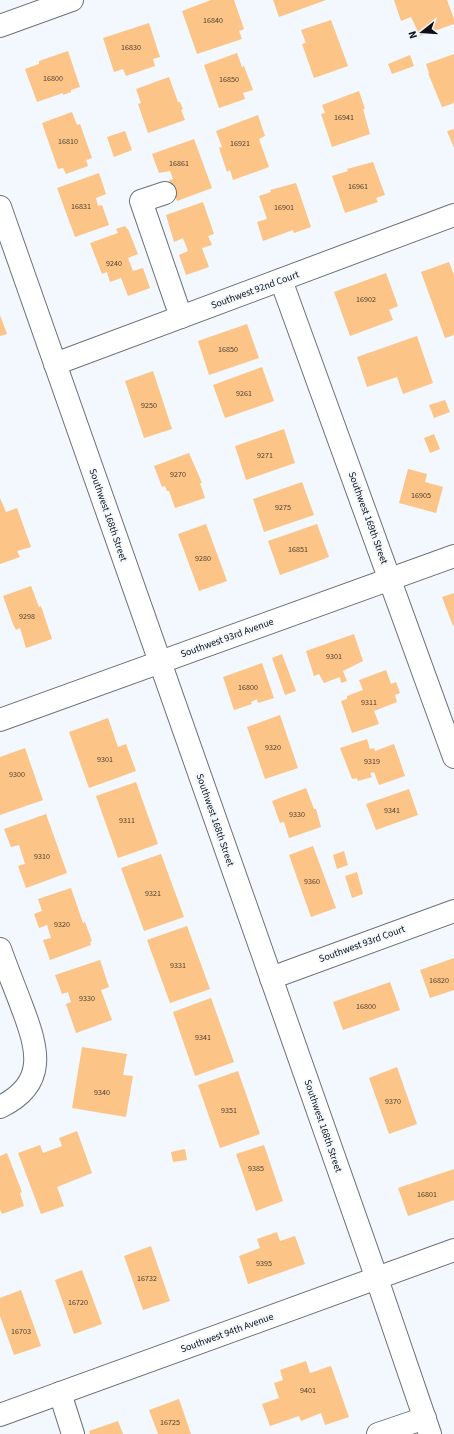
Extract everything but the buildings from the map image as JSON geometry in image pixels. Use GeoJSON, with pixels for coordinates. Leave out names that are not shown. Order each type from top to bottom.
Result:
{"type":"FeatureCollection","features":[{"type":"Feature","properties":{"kind":"street"},"geometry":{"type":"LineString","coordinates":[[0,26],[72,0]]}},
{"type":"Feature","properties":{"kind":"street"},"geometry":{"type":"LineString","coordinates":[[165,193],[141,201],[181,317]]}},
{"type":"Feature","properties":{"kind":"street","name":"Southwest 168th Street"},"geometry":{"type":"LineString","coordinates":[[0,207],[377,1279],[427,1426]]}},
{"type":"Feature","properties":{"kind":"street","name":"Southwest 92nd Court"},"geometry":{"type":"LineString","coordinates":[[55,364],[454,215]]}},
{"type":"Feature","properties":{"kind":"street","name":"Southwest 169th Street"},"geometry":{"type":"LineString","coordinates":[[280,280],[391,579],[454,757]]}},
{"type":"Feature","properties":{"kind":"street","name":"Southwest 93rd Avenue"},"geometry":{"type":"LineString","coordinates":[[0,720],[454,556]]}},
{"type":"Feature","properties":{"kind":"street","name":"Southwest 93rd Court"},"geometry":{"type":"LineString","coordinates":[[271,978],[454,911]]}},
{"type":"Feature","properties":{"kind":"street"},"geometry":{"type":"LineString","coordinates":[[0,949],[33,1037],[36,1053],[35,1069],[26,1087],[19,1096],[0,1107]]}},
{"type":"Feature","properties":{"kind":"street","name":"Southwest 94th Avenue"},"geometry":{"type":"LineString","coordinates":[[0,1415],[454,1250]]}},
{"type":"Feature","properties":{"kind":"street"},"geometry":{"type":"LineString","coordinates":[[60,1393],[74,1434]]}},
{"type":"Feature","properties":{"kind":"street"},"geometry":{"type":"LineString","coordinates":[[378,1434],[427,1426]]}}]}
